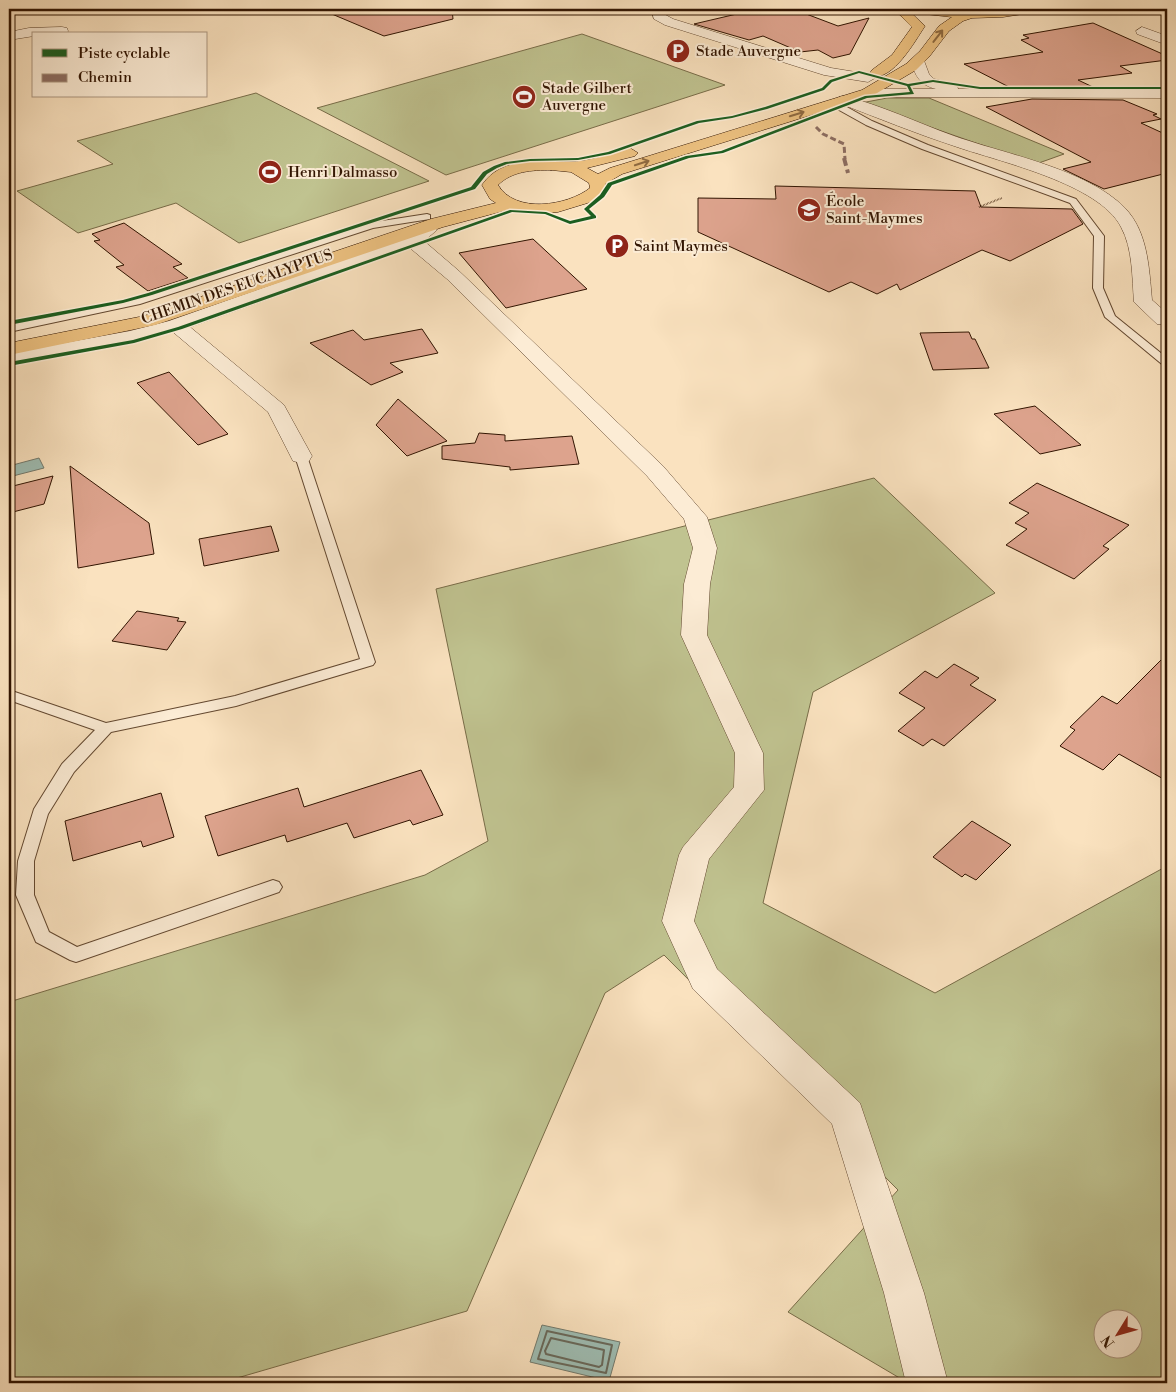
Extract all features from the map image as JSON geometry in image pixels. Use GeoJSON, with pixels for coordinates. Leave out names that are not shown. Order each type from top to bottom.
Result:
{"type":"FeatureCollection","features":[{"type":"Feature","properties":{"kind":"main road"},"geometry":{"type":"LineString","coordinates":[[868,85],[896,58],[919,26],[900,9]]}},
{"type":"Feature","properties":{"kind":"main road"},"geometry":{"type":"LineString","coordinates":[[916,9],[971,14],[1007,13],[1032,9]]}},
{"type":"Feature","properties":{"kind":"main road"},"geometry":{"type":"LineString","coordinates":[[598,182],[616,171],[840,97],[868,85],[897,77],[918,61],[950,22],[971,14]]}},
{"type":"Feature","properties":{"kind":"main road"},"geometry":{"type":"LineString","coordinates":[[569,167],[627,154],[840,97]]}},
{"type":"Feature","properties":{"kind":"main road"},"geometry":{"type":"LineString","coordinates":[[535,165],[569,167],[587,173],[598,182],[598,190],[592,197],[565,207],[528,208],[512,204],[499,199],[492,192],[490,185],[495,178],[504,172],[535,165]]}},
{"type":"Feature","properties":{"kind":"main road","name":"CHEMIN DES EUCALYPTUS"},"geometry":{"type":"LineString","coordinates":[[9,348],[148,321],[432,220],[492,192]]}},
{"type":"Feature","properties":{"kind":"main road","name":"CHEMIN DES EUCALYPTUS"},"geometry":{"type":"LineString","coordinates":[[9,336],[139,310],[432,220],[512,204]]}},
{"type":"Feature","properties":{"kind":"street"},"geometry":{"type":"LineString","coordinates":[[657,9],[658,16],[669,22],[868,85],[1001,94],[1167,94]]}},
{"type":"Feature","properties":{"kind":"street"},"geometry":{"type":"LineString","coordinates":[[9,36],[29,32],[62,30]]}},
{"type":"Feature","properties":{"kind":"street"},"geometry":{"type":"LineString","coordinates":[[1142,31],[1167,41]]}},
{"type":"Feature","properties":{"kind":"street"},"geometry":{"type":"LineString","coordinates":[[918,61],[921,76],[937,85],[1001,94]]}},
{"type":"Feature","properties":{"kind":"street"},"geometry":{"type":"LineString","coordinates":[[830,72],[837,79],[840,97],[964,144],[1052,173],[1089,190],[1107,203],[1130,226],[1139,261],[1143,302],[1164,320]]}},
{"type":"Feature","properties":{"kind":"street","name":"CHEMIN DES EUCALYPTUS"},"geometry":{"type":"LineString","coordinates":[[9,359],[132,337],[176,326],[413,241],[432,220]]}},
{"type":"Feature","properties":{"kind":"street"},"geometry":{"type":"LineString","coordinates":[[413,241],[453,275],[648,465],[696,517],[704,548],[697,584],[694,635],[749,753],[749,790],[694,855],[678,921],[705,979],[847,1115],[904,1293],[927,1383]]}},
{"type":"Feature","properties":{"kind":"street"},"geometry":{"type":"LineString","coordinates":[[176,326],[277,409],[301,456]]}},
{"type":"Feature","properties":{"kind":"lane"},"geometry":{"type":"LineString","coordinates":[[840,97],[869,123],[925,147],[1073,201],[1099,236],[1098,288],[1110,317],[1167,363]]}},
{"type":"Feature","properties":{"kind":"lane","name":"CHEMIN DES EUCALYPTUS"},"geometry":{"type":"LineString","coordinates":[[9,329],[136,302],[372,225],[432,220]]}},
{"type":"Feature","properties":{"kind":"lane"},"geometry":{"type":"LineString","coordinates":[[9,694],[106,728],[236,701],[368,662],[301,456]]}},
{"type":"Feature","properties":{"kind":"lane"},"geometry":{"type":"LineString","coordinates":[[106,728],[68,768],[40,813],[26,861],[25,895],[42,937],[76,956],[273,887]]}},
{"type":"Feature","properties":{"kind":"green space","name":"Stade Gilbert Auvergne"},"geometry":{"type":"Polygon","coordinates":[[[582,34],[725,85],[446,175],[317,108],[582,34]]]}},
{"type":"Feature","properties":{"kind":"green space","name":"Henri Dalmasso"},"geometry":{"type":"Polygon","coordinates":[[[256,93],[429,181],[239,243],[176,203],[78,233],[17,191],[113,164],[77,141],[256,93]]]}},
{"type":"Feature","properties":{"kind":"green space"},"geometry":{"type":"Polygon","coordinates":[[[887,98],[929,98],[1064,154],[1036,164],[861,103],[887,98]]]}},
{"type":"Feature","properties":{"kind":"green space"},"geometry":{"type":"Polygon","coordinates":[[[874,478],[995,593],[813,692],[763,903],[935,993],[1167,866],[1167,1383],[908,1383],[788,1312],[898,1190],[664,955],[605,993],[467,1311],[220,1383],[9,1383],[9,1002],[425,875],[488,841],[436,589],[874,478]]]}},
{"type":"Feature","properties":{"kind":"water"},"geometry":{"type":"Polygon","coordinates":[[[39,458],[44,468],[9,477],[9,466],[39,458]]]}},
{"type":"Feature","properties":{"kind":"water"},"geometry":{"type":"Polygon","coordinates":[[[542,1325],[620,1342],[609,1381],[530,1362],[542,1325]]]}},
{"type":"Feature","properties":{"kind":"building"},"geometry":{"type":"Polygon","coordinates":[[[320,9],[452,9],[453,19],[384,36],[320,9]]]}},
{"type":"Feature","properties":{"kind":"building"},"geometry":{"type":"Polygon","coordinates":[[[758,9],[793,9],[838,26],[869,18],[850,54],[833,58],[818,50],[800,52],[763,36],[749,40],[694,24],[758,9]]]}},
{"type":"Feature","properties":{"kind":"building"},"geometry":{"type":"Polygon","coordinates":[[[1093,23],[1167,56],[1167,60],[1120,66],[1132,73],[1078,80],[1095,88],[1009,87],[964,64],[1043,52],[1021,40],[1029,38],[1023,35],[1093,23]]]}},
{"type":"Feature","properties":{"kind":"building"},"geometry":{"type":"Polygon","coordinates":[[[1032,99],[1123,100],[1157,114],[1153,115],[1161,119],[1141,123],[1167,135],[1167,173],[1104,189],[1063,169],[1091,162],[986,107],[1032,99]]]}},
{"type":"Feature","properties":{"kind":"building"},"geometry":{"type":"Polygon","coordinates":[[[775,186],[975,191],[981,207],[1072,209],[1083,224],[1010,261],[982,250],[900,290],[897,284],[877,294],[851,282],[829,292],[698,232],[698,198],[776,199],[775,186]]]}},
{"type":"Feature","properties":{"kind":"building"},"geometry":{"type":"Polygon","coordinates":[[[124,223],[182,264],[173,267],[188,278],[148,291],[116,267],[124,265],[94,241],[100,240],[92,234],[124,223]]]}},
{"type":"Feature","properties":{"kind":"building"},"geometry":{"type":"Polygon","coordinates":[[[533,239],[587,289],[506,308],[459,253],[533,239]]]}},
{"type":"Feature","properties":{"kind":"building"},"geometry":{"type":"Polygon","coordinates":[[[422,329],[438,353],[390,363],[403,372],[371,385],[310,343],[353,330],[364,340],[422,329]]]}},
{"type":"Feature","properties":{"kind":"building"},"geometry":{"type":"Polygon","coordinates":[[[969,332],[972,339],[975,339],[989,368],[933,370],[920,333],[969,332]]]}},
{"type":"Feature","properties":{"kind":"building"},"geometry":{"type":"Polygon","coordinates":[[[169,372],[228,434],[198,445],[137,383],[169,372]]]}},
{"type":"Feature","properties":{"kind":"building"},"geometry":{"type":"Polygon","coordinates":[[[398,399],[447,441],[407,456],[376,425],[398,399]]]}},
{"type":"Feature","properties":{"kind":"building"},"geometry":{"type":"Polygon","coordinates":[[[1035,406],[1081,445],[1040,454],[994,414],[1035,406]]]}},
{"type":"Feature","properties":{"kind":"building"},"geometry":{"type":"Polygon","coordinates":[[[479,433],[505,435],[505,441],[572,436],[579,464],[510,470],[510,467],[442,459],[442,446],[475,443],[479,433]]]}},
{"type":"Feature","properties":{"kind":"building"},"geometry":{"type":"Polygon","coordinates":[[[70,466],[149,523],[154,554],[78,568],[70,466]]]}},
{"type":"Feature","properties":{"kind":"building"},"geometry":{"type":"Polygon","coordinates":[[[53,476],[44,504],[9,513],[9,487],[53,476]]]}},
{"type":"Feature","properties":{"kind":"building"},"geometry":{"type":"Polygon","coordinates":[[[1037,483],[1129,525],[1103,546],[1109,549],[1074,579],[1006,545],[1027,529],[1015,523],[1029,513],[1009,503],[1037,483]]]}},
{"type":"Feature","properties":{"kind":"building"},"geometry":{"type":"Polygon","coordinates":[[[271,526],[279,551],[204,566],[199,539],[271,526]]]}},
{"type":"Feature","properties":{"kind":"building"},"geometry":{"type":"Polygon","coordinates":[[[137,611],[179,618],[177,621],[186,622],[167,650],[112,641],[137,611]]]}},
{"type":"Feature","properties":{"kind":"building"},"geometry":{"type":"Polygon","coordinates":[[[1167,654],[1167,781],[1119,754],[1103,770],[1060,746],[1075,730],[1070,727],[1102,696],[1117,704],[1167,654]]]}},
{"type":"Feature","properties":{"kind":"building"},"geometry":{"type":"Polygon","coordinates":[[[954,664],[979,678],[970,685],[996,700],[944,746],[932,739],[923,746],[898,731],[925,708],[899,693],[925,671],[937,678],[954,664]]]}},
{"type":"Feature","properties":{"kind":"building"},"geometry":{"type":"Polygon","coordinates":[[[421,770],[443,815],[413,825],[410,820],[354,838],[347,823],[287,842],[285,835],[218,856],[205,816],[298,788],[304,807],[421,770]]]}},
{"type":"Feature","properties":{"kind":"building"},"geometry":{"type":"Polygon","coordinates":[[[161,793],[174,837],[143,847],[141,841],[73,861],[65,821],[161,793]]]}},
{"type":"Feature","properties":{"kind":"building"},"geometry":{"type":"Polygon","coordinates":[[[972,821],[1011,845],[976,880],[965,874],[962,877],[933,857],[972,821]]]}},
{"type":"Feature","properties":{"kind":"marked path"},"geometry":{"type":"LineString","coordinates":[[816,127],[823,134],[844,144],[843,152],[848,173]]}},
{"type":"Feature","properties":{"kind":"cycle path"},"geometry":{"type":"LineString","coordinates":[[9,323],[150,294],[473,188],[485,173],[506,163],[594,157],[639,144],[698,122],[732,117],[766,108],[823,89],[831,81],[859,72],[908,85],[933,81],[980,88],[1167,88]]}},
{"type":"Feature","properties":{"kind":"cycle path"},"geometry":{"type":"LineString","coordinates":[[9,364],[134,341],[180,328],[512,211],[546,213],[570,223],[594,217],[586,209],[602,196],[610,184],[688,157],[722,152],[866,97],[913,93],[908,85]]}},
{"type":"Feature","properties":{"kind":"place","name":"Stade Auvergne"},"geometry":{"type":"Point","coordinates":[678,51]}},
{"type":"Feature","properties":{"kind":"place","name":"Stade Gilbert Auvergne"},"geometry":{"type":"Point","coordinates":[524,97]}},
{"type":"Feature","properties":{"kind":"place","name":"Henri Dalmasso"},"geometry":{"type":"Point","coordinates":[270,172]}},
{"type":"Feature","properties":{"kind":"place","name":"École Saint-Maymes"},"geometry":{"type":"Point","coordinates":[809,210]}},
{"type":"Feature","properties":{"kind":"place","name":"Saint Maymes"},"geometry":{"type":"Point","coordinates":[617,246]}}]}
